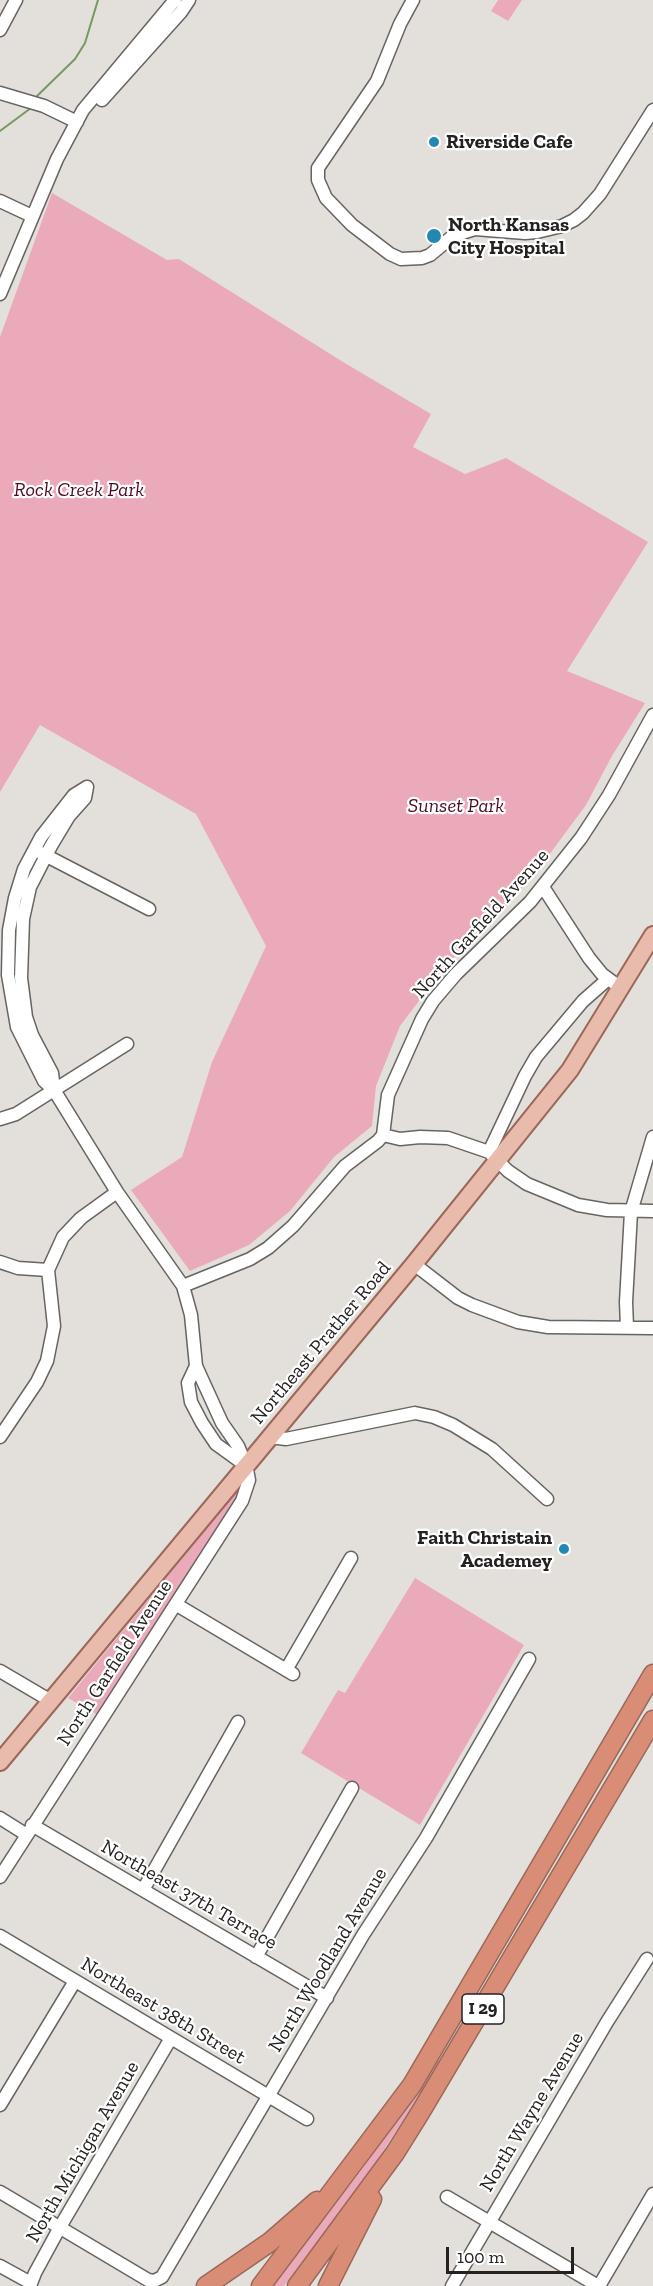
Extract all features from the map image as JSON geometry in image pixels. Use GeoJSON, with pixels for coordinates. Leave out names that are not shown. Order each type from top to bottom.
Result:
{"type":"FeatureCollection","features":[{"type":"Feature","properties":{"kind":"highway","name":"I 29"},"geometry":{"type":"LineString","coordinates":[[261,2286],[412,2085],[653,1674]]}},
{"type":"Feature","properties":{"kind":"highway","name":"I 29"},"geometry":{"type":"LineString","coordinates":[[297,2286],[395,2153],[448,2070],[653,1720]]}},
{"type":"Feature","properties":{"kind":"highway"},"geometry":{"type":"LineString","coordinates":[[328,2286],[395,2153]]}},
{"type":"Feature","properties":{"kind":"highway"},"geometry":{"type":"LineString","coordinates":[[206,2286],[270,2242],[317,2200],[338,2186]]}},
{"type":"Feature","properties":{"kind":"main road","name":"Northeast Prather Road"},"geometry":{"type":"LineString","coordinates":[[0,1762],[414,1264],[494,1157],[570,1070],[615,983],[653,935]]}},
{"type":"Feature","properties":{"kind":"street"},"geometry":{"type":"LineString","coordinates":[[0,30],[16,0]]}},
{"type":"Feature","properties":{"kind":"street"},"geometry":{"type":"LineString","coordinates":[[139,52],[175,0]]}},
{"type":"Feature","properties":{"kind":"street"},"geometry":{"type":"LineString","coordinates":[[0,294],[57,159],[83,110],[189,0]]}},
{"type":"Feature","properties":{"kind":"street"},"geometry":{"type":"LineString","coordinates":[[413,0],[400,24],[377,81],[318,168],[318,180],[326,198],[352,225],[390,254],[401,259],[413,260],[430,255],[453,236],[465,231],[475,229],[537,232],[562,226],[574,220],[600,194],[653,110]]}},
{"type":"Feature","properties":{"kind":"street"},"geometry":{"type":"LineString","coordinates":[[0,93],[44,106],[77,122]]}},
{"type":"Feature","properties":{"kind":"street"},"geometry":{"type":"LineString","coordinates":[[0,201],[32,216]]}},
{"type":"Feature","properties":{"kind":"street","name":"North Garfield Avenue"},"geometry":{"type":"LineString","coordinates":[[383,1135],[388,1095],[422,1019],[433,1001],[456,974],[543,887],[581,838],[609,795],[653,715]]}},
{"type":"Feature","properties":{"kind":"street"},"geometry":{"type":"LineString","coordinates":[[40,853],[85,798],[87,787],[74,795],[41,837],[40,853],[23,919],[20,951],[11,992],[26,1017],[32,1035],[52,1073],[54,1090],[117,1192],[183,1286],[191,1315],[196,1366],[222,1423],[238,1446],[246,1465]]}},
{"type":"Feature","properties":{"kind":"street"},"geometry":{"type":"LineString","coordinates":[[40,853],[149,909]]}},
{"type":"Feature","properties":{"kind":"street"},"geometry":{"type":"LineString","coordinates":[[494,1157],[525,1076],[536,1057],[583,1001],[615,983],[589,958],[543,887]]}},
{"type":"Feature","properties":{"kind":"street"},"geometry":{"type":"LineString","coordinates":[[0,1119],[16,1114],[127,1044]]}},
{"type":"Feature","properties":{"kind":"street"},"geometry":{"type":"LineString","coordinates":[[183,1286],[250,1259],[281,1238],[345,1166],[383,1135],[400,1139],[448,1138],[494,1157],[527,1184],[561,1200],[597,1208],[631,1212],[653,1211]]}},
{"type":"Feature","properties":{"kind":"street"},"geometry":{"type":"LineString","coordinates":[[627,1327],[626,1302],[631,1212],[653,1137]]}},
{"type":"Feature","properties":{"kind":"street"},"geometry":{"type":"LineString","coordinates":[[0,1437],[37,1382],[47,1361],[54,1326],[48,1270],[63,1237],[81,1218],[117,1192]]}},
{"type":"Feature","properties":{"kind":"street"},"geometry":{"type":"LineString","coordinates":[[0,1262],[18,1268],[48,1270]]}},
{"type":"Feature","properties":{"kind":"street"},"geometry":{"type":"LineString","coordinates":[[414,1264],[458,1298],[518,1322],[548,1327],[653,1328]]}},
{"type":"Feature","properties":{"kind":"street"},"geometry":{"type":"LineString","coordinates":[[196,1366],[188,1383],[191,1401],[202,1423],[216,1444],[246,1465]]}},
{"type":"Feature","properties":{"kind":"street"},"geometry":{"type":"LineString","coordinates":[[270,1437],[286,1439],[415,1413],[434,1417],[453,1425],[492,1449],[547,1499]]}},
{"type":"Feature","properties":{"kind":"street","name":"North Garfield Avenue"},"geometry":{"type":"LineString","coordinates":[[0,1877],[242,1501],[249,1480],[246,1465]]}},
{"type":"Feature","properties":{"kind":"street"},"geometry":{"type":"LineString","coordinates":[[177,1605],[290,1672],[351,1558]]}},
{"type":"Feature","properties":{"kind":"street","name":"North Woodland Avenue"},"geometry":{"type":"LineString","coordinates":[[60,2227],[148,2280],[159,2280],[363,1935],[426,1838],[529,1659]]}},
{"type":"Feature","properties":{"kind":"street"},"geometry":{"type":"LineString","coordinates":[[0,1671],[51,1701]]}},
{"type":"Feature","properties":{"kind":"street"},"geometry":{"type":"LineString","coordinates":[[143,1890],[238,1722]]}},
{"type":"Feature","properties":{"kind":"street"},"geometry":{"type":"LineString","coordinates":[[256,1957],[352,1788]]}},
{"type":"Feature","properties":{"kind":"street","name":"Northeast 37th Terrace"},"geometry":{"type":"LineString","coordinates":[[0,1818],[29,1830],[143,1890],[327,1998]]}},
{"type":"Feature","properties":{"kind":"street","name":"Northeast 38th Street"},"geometry":{"type":"LineString","coordinates":[[0,1936],[306,2119]]}},
{"type":"Feature","properties":{"kind":"street","name":"North Wayne Avenue"},"geometry":{"type":"LineString","coordinates":[[452,2286],[647,1959]]}},
{"type":"Feature","properties":{"kind":"street"},"geometry":{"type":"LineString","coordinates":[[0,2105],[75,1981]]}},
{"type":"Feature","properties":{"kind":"street","name":"North Michigan Avenue"},"geometry":{"type":"LineString","coordinates":[[31,2284],[60,2227],[171,2038]]}},
{"type":"Feature","properties":{"kind":"street"},"geometry":{"type":"LineString","coordinates":[[0,2192],[60,2227]]}},
{"type":"Feature","properties":{"kind":"street"},"geometry":{"type":"LineString","coordinates":[[447,2197],[599,2286],[653,2194]]}},
{"type":"Feature","properties":{"kind":"street"},"geometry":{"type":"LineString","coordinates":[[0,2265],[31,2284]]}},
{"type":"Feature","properties":{"kind":"green space"},"geometry":{"type":"Polygon","coordinates":[[[498,0],[522,0],[508,21],[491,11],[498,0]]]}},
{"type":"Feature","properties":{"kind":"green space"},"geometry":{"type":"Polygon","coordinates":[[[52,193],[167,260],[179,259],[343,362],[431,414],[413,447],[465,474],[506,458],[648,542],[567,671],[645,703],[612,756],[586,805],[543,863],[502,911],[446,965],[400,1026],[376,1086],[372,1126],[334,1157],[290,1211],[249,1245],[190,1271],[131,1190],[182,1157],[212,1062],[266,946],[196,814],[40,725],[0,792],[0,337],[52,193]]]}},
{"type":"Feature","properties":{"kind":"green space"},"geometry":{"type":"Polygon","coordinates":[[[242,1485],[232,1507],[98,1715],[68,1698],[242,1485]]]}},
{"type":"Feature","properties":{"kind":"green space"},"geometry":{"type":"Polygon","coordinates":[[[415,1578],[524,1645],[420,1825],[301,1753],[338,1690],[345,1693],[415,1578]]]}},
{"type":"Feature","properties":{"kind":"green space"},"geometry":{"type":"Polygon","coordinates":[[[436,2059],[441,2062],[370,2171],[284,2286],[272,2286],[364,2167],[436,2059]]]}},
{"type":"Feature","properties":{"kind":"waterway"},"geometry":{"type":"LineString","coordinates":[[35,98],[75,59],[85,43],[98,0]]}},
{"type":"Feature","properties":{"kind":"waterway"},"geometry":{"type":"LineString","coordinates":[[0,131],[31,108]]}},
{"type":"Feature","properties":{"kind":"place","name":"Riverside Cafe"},"geometry":{"type":"Point","coordinates":[434,142]}},
{"type":"Feature","properties":{"kind":"place","name":"North Kansas City Hospital"},"geometry":{"type":"Point","coordinates":[434,236]}},
{"type":"Feature","properties":{"kind":"place","name":"Faith Christain Academey"},"geometry":{"type":"Point","coordinates":[564,1549]}},
{"type":"Feature","properties":{"kind":"park label","name":"Rock Creek Park"},"geometry":{"type":"Point","coordinates":[79,490]}},
{"type":"Feature","properties":{"kind":"park label","name":"Sunset Park"},"geometry":{"type":"Point","coordinates":[456,806]}}]}
